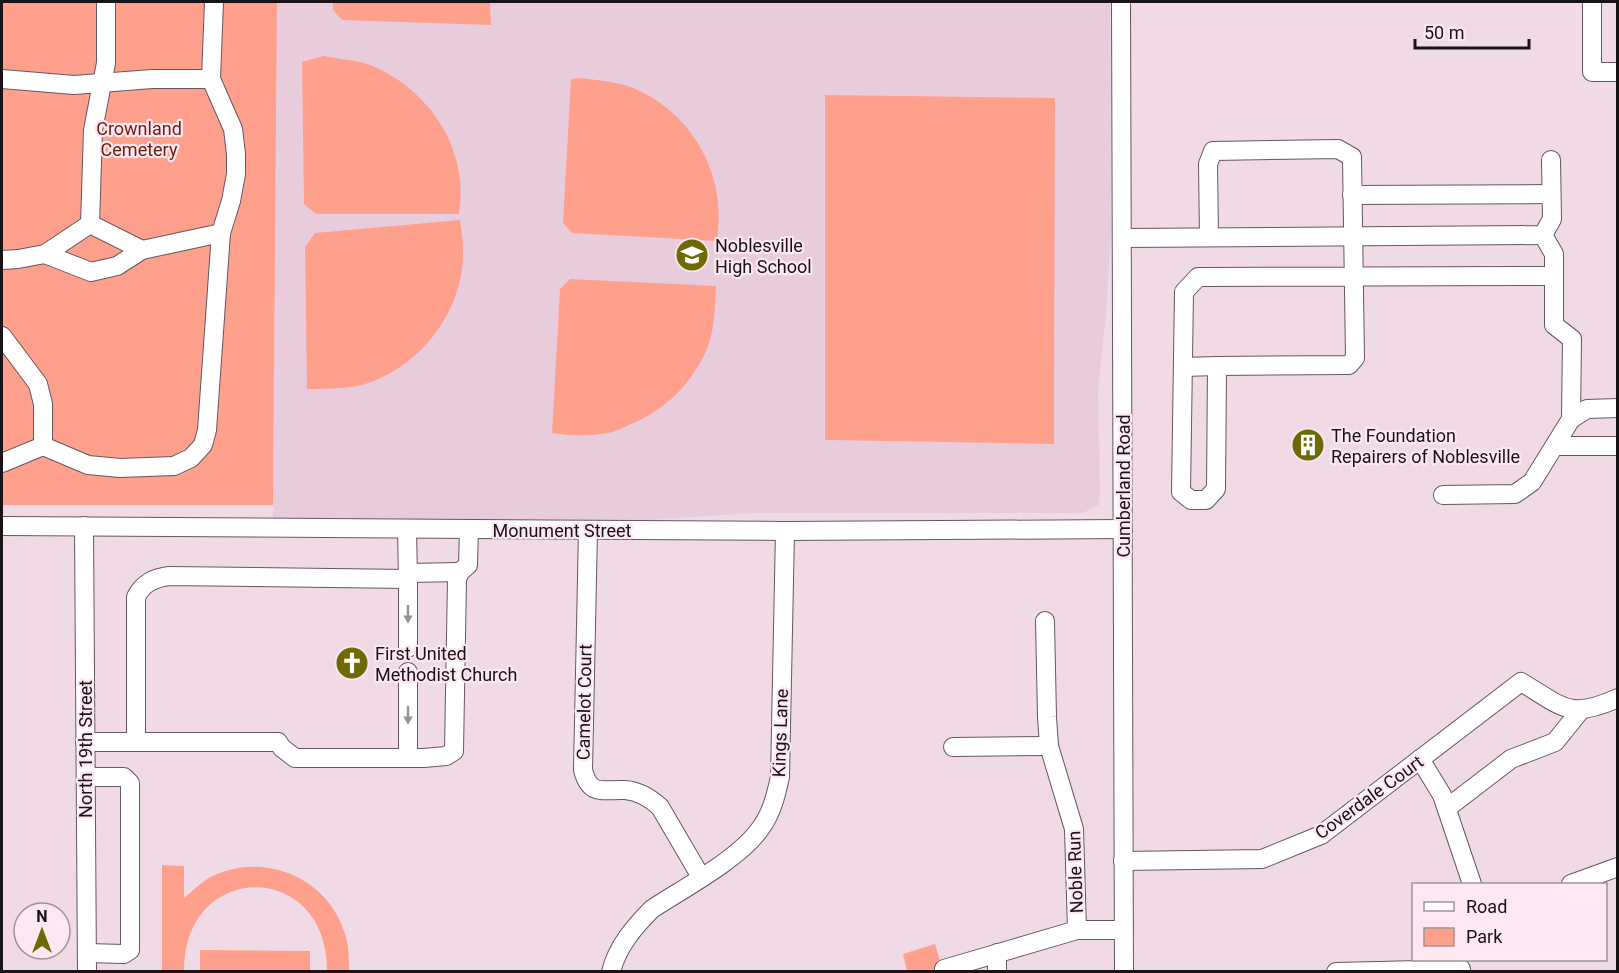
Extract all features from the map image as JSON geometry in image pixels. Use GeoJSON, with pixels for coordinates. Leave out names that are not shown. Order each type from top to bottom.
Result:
{"type":"FeatureCollection","features":[{"type":"Feature","properties":{"kind":"street"},"geometry":{"type":"LineString","coordinates":[[90,224],[93,130],[106,63],[106,2]]}},
{"type":"Feature","properties":{"kind":"street"},"geometry":{"type":"LineString","coordinates":[[2,463],[43,446],[88,465],[120,468],[174,466],[191,458],[203,445],[207,430],[221,233],[231,201],[236,174],[233,129],[211,80],[214,2]]}},
{"type":"Feature","properties":{"kind":"street","name":"Cumberland Road"},"geometry":{"type":"LineString","coordinates":[[1121,2],[1124,972]]}},
{"type":"Feature","properties":{"kind":"street"},"geometry":{"type":"LineString","coordinates":[[1592,2],[1592,72],[1617,72]]}},
{"type":"Feature","properties":{"kind":"street"},"geometry":{"type":"LineString","coordinates":[[2,79],[74,84],[103,84],[152,79],[211,80]]}},
{"type":"Feature","properties":{"kind":"street"},"geometry":{"type":"LineString","coordinates":[[1182,367],[1349,365],[1355,358],[1352,157],[1338,149],[1213,151],[1208,164],[1209,237]]}},
{"type":"Feature","properties":{"kind":"street"},"geometry":{"type":"LineString","coordinates":[[1543,235],[1552,219],[1551,160]]}},
{"type":"Feature","properties":{"kind":"street"},"geometry":{"type":"LineString","coordinates":[[1352,195],[1551,194]]}},
{"type":"Feature","properties":{"kind":"street"},"geometry":{"type":"LineString","coordinates":[[90,224],[142,250]]}},
{"type":"Feature","properties":{"kind":"street"},"geometry":{"type":"LineString","coordinates":[[2,276],[10,260],[45,254],[90,224]]}},
{"type":"Feature","properties":{"kind":"street"},"geometry":{"type":"LineString","coordinates":[[45,254],[92,272],[117,266],[142,250],[221,233]]}},
{"type":"Feature","properties":{"kind":"street"},"geometry":{"type":"LineString","coordinates":[[1122,238],[1543,235]]}},
{"type":"Feature","properties":{"kind":"street"},"geometry":{"type":"LineString","coordinates":[[1543,235],[1554,254],[1554,325],[1572,339],[1571,419]]}},
{"type":"Feature","properties":{"kind":"street"},"geometry":{"type":"LineString","coordinates":[[1217,366],[1216,489],[1206,500],[1191,500],[1181,492],[1184,292],[1198,277],[1554,276]]}},
{"type":"Feature","properties":{"kind":"street"},"geometry":{"type":"LineString","coordinates":[[2,336],[38,384],[43,404],[43,446]]}},
{"type":"Feature","properties":{"kind":"street"},"geometry":{"type":"LineString","coordinates":[[1443,495],[1515,494],[1532,482],[1571,419],[1587,409],[1617,408]]}},
{"type":"Feature","properties":{"kind":"street"},"geometry":{"type":"LineString","coordinates":[[1555,446],[1617,446]]}},
{"type":"Feature","properties":{"kind":"street","name":"Monument Street"},"geometry":{"type":"LineString","coordinates":[[2,526],[786,531],[1123,529]]}},
{"type":"Feature","properties":{"kind":"street","name":"North 19th Street"},"geometry":{"type":"LineString","coordinates":[[84,526],[87,972]]}},
{"type":"Feature","properties":{"kind":"street"},"geometry":{"type":"LineString","coordinates":[[407,529],[408,648]]}},
{"type":"Feature","properties":{"kind":"street"},"geometry":{"type":"LineString","coordinates":[[85,742],[278,742],[282,748],[296,758],[446,756],[454,751],[457,579],[460,572],[468,565],[469,529]]}},
{"type":"Feature","properties":{"kind":"street","name":"Camelot Court"},"geometry":{"type":"LineString","coordinates":[[588,530],[583,770],[585,780],[598,790],[627,790],[654,801],[660,807],[701,877]]}},
{"type":"Feature","properties":{"kind":"street","name":"Kings Lane"},"geometry":{"type":"LineString","coordinates":[[611,972],[624,942],[641,920],[652,909],[738,851],[760,830],[771,810],[780,777],[786,531]]}},
{"type":"Feature","properties":{"kind":"street"},"geometry":{"type":"LineString","coordinates":[[136,742],[136,597],[150,581],[169,576],[408,576],[460,572]]}},
{"type":"Feature","properties":{"kind":"street","name":"Noble Run"},"geometry":{"type":"LineString","coordinates":[[1045,621],[1049,746],[1074,829],[1077,930]]}},
{"type":"Feature","properties":{"kind":"street"},"geometry":{"type":"LineString","coordinates":[[408,672],[408,758]]}},
{"type":"Feature","properties":{"kind":"street","name":"Coverdale Court"},"geometry":{"type":"LineString","coordinates":[[1123,861],[1262,859],[1321,835],[1521,682],[1561,706],[1580,711]]}},
{"type":"Feature","properties":{"kind":"street"},"geometry":{"type":"LineString","coordinates":[[1447,808],[1510,759],[1555,742],[1580,711],[1617,698]]}},
{"type":"Feature","properties":{"kind":"street"},"geometry":{"type":"LineString","coordinates":[[954,747],[1049,746]]}},
{"type":"Feature","properties":{"kind":"street"},"geometry":{"type":"LineString","coordinates":[[1420,759],[1442,795],[1471,883]]}},
{"type":"Feature","properties":{"kind":"street"},"geometry":{"type":"LineString","coordinates":[[86,777],[124,777],[130,783],[130,950],[124,954],[87,953]]}},
{"type":"Feature","properties":{"kind":"street"},"geometry":{"type":"LineString","coordinates":[[1576,883],[1617,867]]}},
{"type":"Feature","properties":{"kind":"street","name":"Noble Run"},"geometry":{"type":"LineString","coordinates":[[944,969],[1077,930],[1123,930]]}},
{"type":"Feature","properties":{"kind":"street"},"geometry":{"type":"LineString","coordinates":[[997,953],[997,972]]}},
{"type":"Feature","properties":{"kind":"street"},"geometry":{"type":"LineString","coordinates":[[1336,972],[1450,969],[1461,969],[1461,972]]}},
{"type":"Feature","properties":{"kind":"shaded area","name":"Noblesville High School"},"geometry":{"type":"Polygon","coordinates":[[[277,2],[1110,2],[1111,234],[1098,389],[1100,495],[1098,505],[1083,513],[752,513],[634,521],[273,519],[277,2]]]}},
{"type":"Feature","properties":{"kind":"green space","name":"Crownland Cemetery"},"geometry":{"type":"Polygon","coordinates":[[[2,2],[277,2],[273,505],[2,505],[2,2]]]}},
{"type":"Feature","properties":{"kind":"green space"},"geometry":{"type":"Polygon","coordinates":[[[333,2],[490,2],[491,25],[342,20],[333,10],[333,2]]]}},
{"type":"Feature","properties":{"kind":"green space"},"geometry":{"type":"Polygon","coordinates":[[[323,56],[373,66],[394,77],[428,107],[442,125],[452,146],[461,190],[459,214],[316,214],[304,204],[302,62],[323,56]]]}},
{"type":"Feature","properties":{"kind":"green space"},"geometry":{"type":"Polygon","coordinates":[[[581,78],[619,84],[640,91],[660,103],[692,134],[704,153],[717,195],[719,218],[717,241],[572,233],[563,223],[571,79],[581,78]]]}},
{"type":"Feature","properties":{"kind":"green space"},"geometry":{"type":"Polygon","coordinates":[[[825,95],[1055,98],[1054,444],[825,440],[825,95]]]}},
{"type":"Feature","properties":{"kind":"green space"},"geometry":{"type":"Polygon","coordinates":[[[460,220],[463,248],[462,271],[456,293],[447,314],[420,351],[383,377],[362,385],[307,389],[305,247],[315,233],[460,220]]]}},
{"type":"Feature","properties":{"kind":"green space"},"geometry":{"type":"Polygon","coordinates":[[[570,279],[716,286],[710,339],[695,372],[677,394],[655,412],[618,430],[594,435],[552,433],[560,289],[570,279]]]}},
{"type":"Feature","properties":{"kind":"green space"},"geometry":{"type":"Polygon","coordinates":[[[162,865],[184,866],[184,898],[213,876],[233,869],[252,867],[291,874],[323,896],[335,912],[347,941],[349,971],[327,971],[321,935],[305,908],[282,893],[256,887],[230,893],[206,908],[190,934],[184,971],[162,971],[162,865]]]}},
{"type":"Feature","properties":{"kind":"green space"},"geometry":{"type":"Polygon","coordinates":[[[935,944],[943,971],[907,971],[903,954],[935,944]]]}},
{"type":"Feature","properties":{"kind":"green space"},"geometry":{"type":"Polygon","coordinates":[[[200,950],[310,951],[310,971],[200,971],[200,950]]]}},
{"type":"Feature","properties":{"kind":"place","name":"Noblesville High School"},"geometry":{"type":"Point","coordinates":[692,255]}},
{"type":"Feature","properties":{"kind":"place","name":"The Foundation Repairers of Noblesville"},"geometry":{"type":"Point","coordinates":[1308,445]}},
{"type":"Feature","properties":{"kind":"place","name":"First United Methodist Church"},"geometry":{"type":"Point","coordinates":[352,663]}}]}
